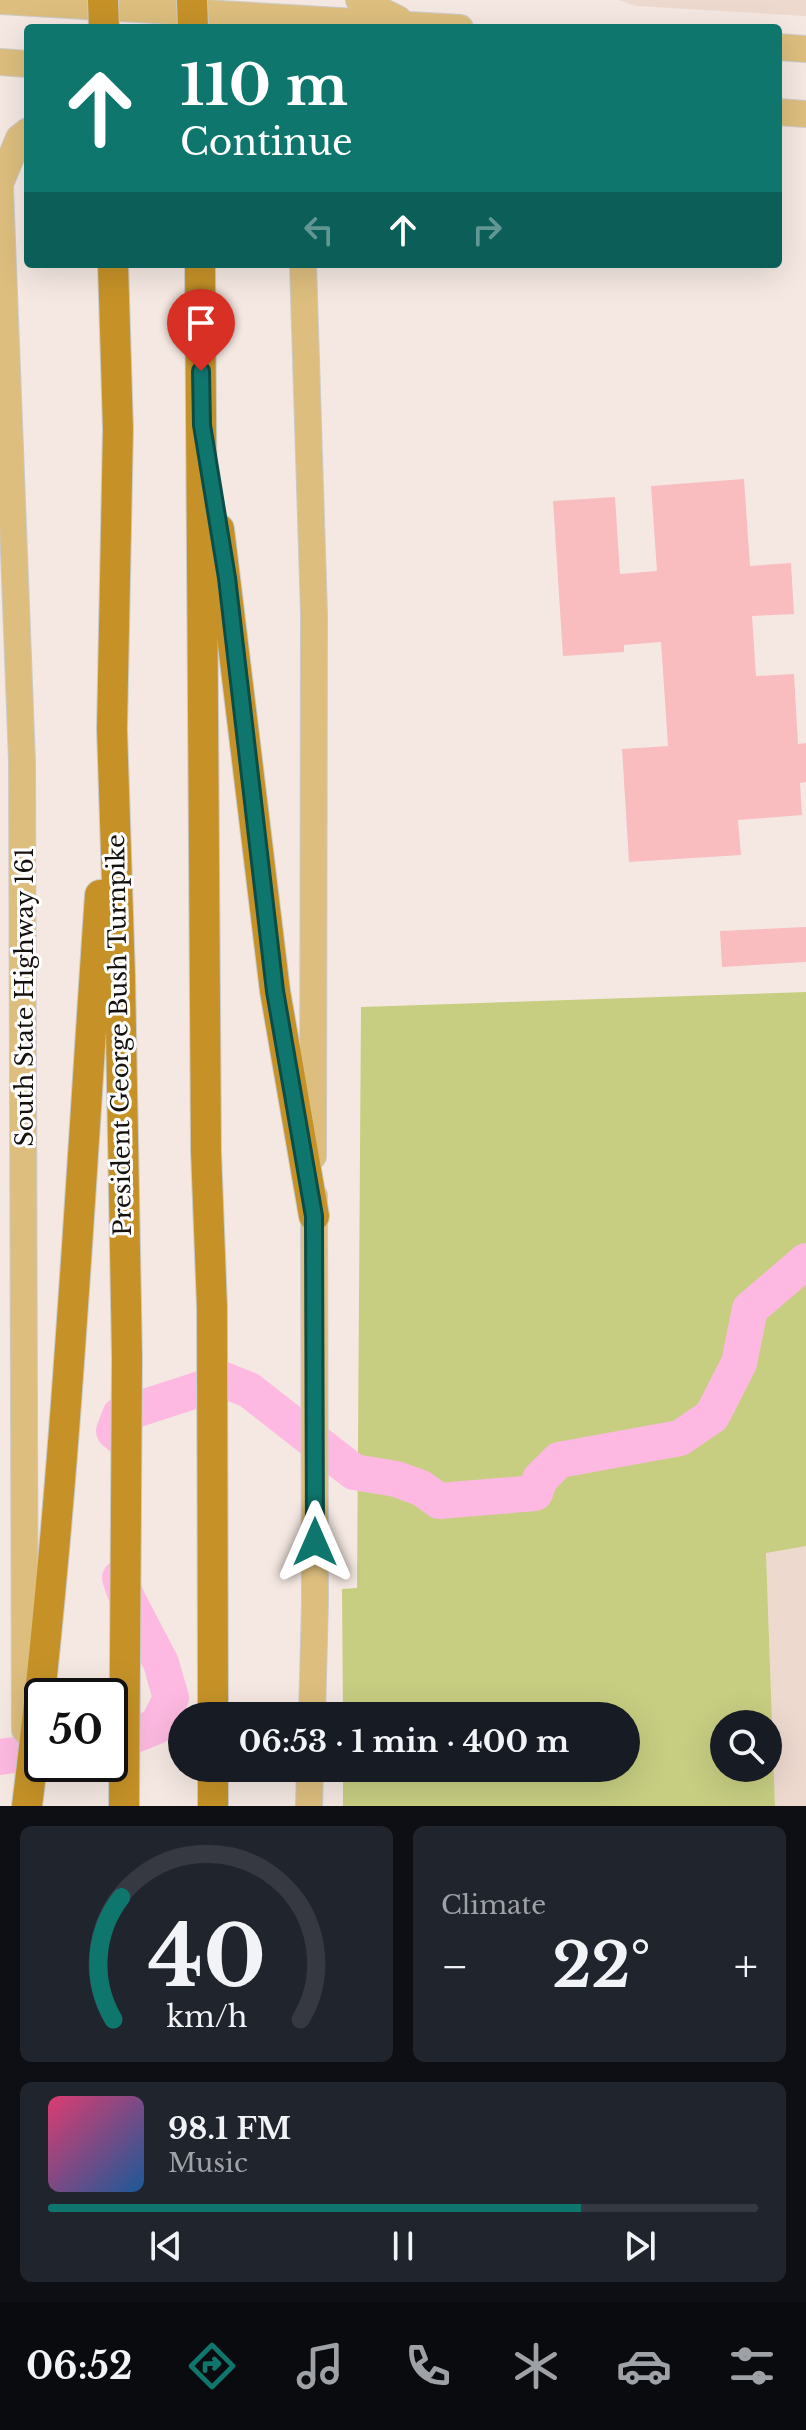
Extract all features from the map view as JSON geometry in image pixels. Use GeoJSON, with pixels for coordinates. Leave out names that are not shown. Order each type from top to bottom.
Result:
{"type":"FeatureCollection","features":[{"type":"Feature","properties":{"kind":"highway"},"geometry":{"type":"LineString","coordinates":[[103,0],[104,24]]}},
{"type":"Feature","properties":{"kind":"highway"},"geometry":{"type":"LineString","coordinates":[[192,0],[193,24]]}},
{"type":"Feature","properties":{"kind":"highway","name":"President George Bush Turnpike"},"geometry":{"type":"LineString","coordinates":[[113,268],[118,429],[112,729],[127,1358],[124,1806]]}},
{"type":"Feature","properties":{"kind":"highway"},"geometry":{"type":"LineString","coordinates":[[200,268],[206,1151],[212,1307],[213,1702]]}},
{"type":"Feature","properties":{"kind":"highway"},"geometry":{"type":"LineString","coordinates":[[202,425],[227,578],[275,991],[314,1216]]}},
{"type":"Feature","properties":{"kind":"highway"},"geometry":{"type":"LineString","coordinates":[[26,1806],[46,1656],[83,1196],[112,729]]}},
{"type":"Feature","properties":{"kind":"highway"},"geometry":{"type":"LineString","coordinates":[[213,1782],[213,1806]]}},
{"type":"Feature","properties":{"kind":"main road"},"geometry":{"type":"LineString","coordinates":[[359,0],[383,14],[413,24]]}},
{"type":"Feature","properties":{"kind":"main road"},"geometry":{"type":"LineString","coordinates":[[0,1],[402,24]]}},
{"type":"Feature","properties":{"kind":"main road"},"geometry":{"type":"LineString","coordinates":[[782,47],[806,49]]}},
{"type":"Feature","properties":{"kind":"main road"},"geometry":{"type":"LineString","coordinates":[[0,62],[24,64]]}},
{"type":"Feature","properties":{"kind":"main road"},"geometry":{"type":"LineString","coordinates":[[782,112],[806,114]]}},
{"type":"Feature","properties":{"kind":"main road"},"geometry":{"type":"LineString","coordinates":[[0,186],[19,138],[24,134]]}},
{"type":"Feature","properties":{"kind":"main road","name":"South State Highway 161"},"geometry":{"type":"LineString","coordinates":[[0,186],[22,761],[26,1806]]}},
{"type":"Feature","properties":{"kind":"main road"},"geometry":{"type":"LineString","coordinates":[[303,268],[314,614],[311,906],[315,1602],[312,1702]]}},
{"type":"Feature","properties":{"kind":"main road"},"geometry":{"type":"LineString","coordinates":[[309,1806],[310,1782]]}},
{"type":"Feature","properties":{"kind":"shaded area"},"geometry":{"type":"Polygon","coordinates":[[[619,0],[806,0],[806,16],[636,6],[619,0]]]}},
{"type":"Feature","properties":{"kind":"shaded area"},"geometry":{"type":"Polygon","coordinates":[[[806,1546],[806,1806],[775,1806],[774,1782],[782,1782],[782,1710],[772,1710],[766,1552],[806,1546]]]}},
{"type":"Feature","properties":{"kind":"green space"},"geometry":{"type":"Polygon","coordinates":[[[806,992],[806,1546],[766,1553],[772,1710],[710,1710],[710,1782],[774,1782],[775,1806],[343,1806],[343,1782],[640,1782],[640,1702],[343,1702],[342,1589],[357,1588],[361,1007],[806,992]]]}},
{"type":"Feature","properties":{"kind":"building"},"geometry":{"type":"Polygon","coordinates":[[[744,479],[750,566],[791,563],[794,614],[752,616],[756,676],[794,674],[798,744],[806,743],[806,782],[800,783],[802,815],[738,820],[741,855],[629,862],[622,749],[668,746],[661,642],[624,645],[624,652],[563,656],[553,501],[615,497],[620,574],[657,571],[651,486],[744,479]]]}},
{"type":"Feature","properties":{"kind":"building"},"geometry":{"type":"Polygon","coordinates":[[[806,927],[806,962],[722,967],[720,931],[806,927]]]}},
{"type":"Feature","properties":{"kind":"waterway"},"geometry":{"type":"LineString","coordinates":[[121,1437],[114,1431],[120,1415],[203,1388],[219,1378],[249,1390],[354,1472],[396,1479],[421,1488],[439,1501],[535,1493],[540,1479],[559,1460],[680,1438],[712,1416],[739,1363],[750,1309],[806,1261]]}},
{"type":"Feature","properties":{"kind":"waterway"},"geometry":{"type":"LineString","coordinates":[[120,1578],[161,1663],[171,1698],[157,1726],[128,1738]]}},
{"type":"Feature","properties":{"kind":"waterway"},"geometry":{"type":"LineString","coordinates":[[0,1757],[24,1754]]}},
{"type":"Feature","properties":{"kind":"route"},"geometry":{"type":"LineString","coordinates":[[201,371],[202,425],[227,578],[275,991],[314,1216],[315,1542]]}}]}
